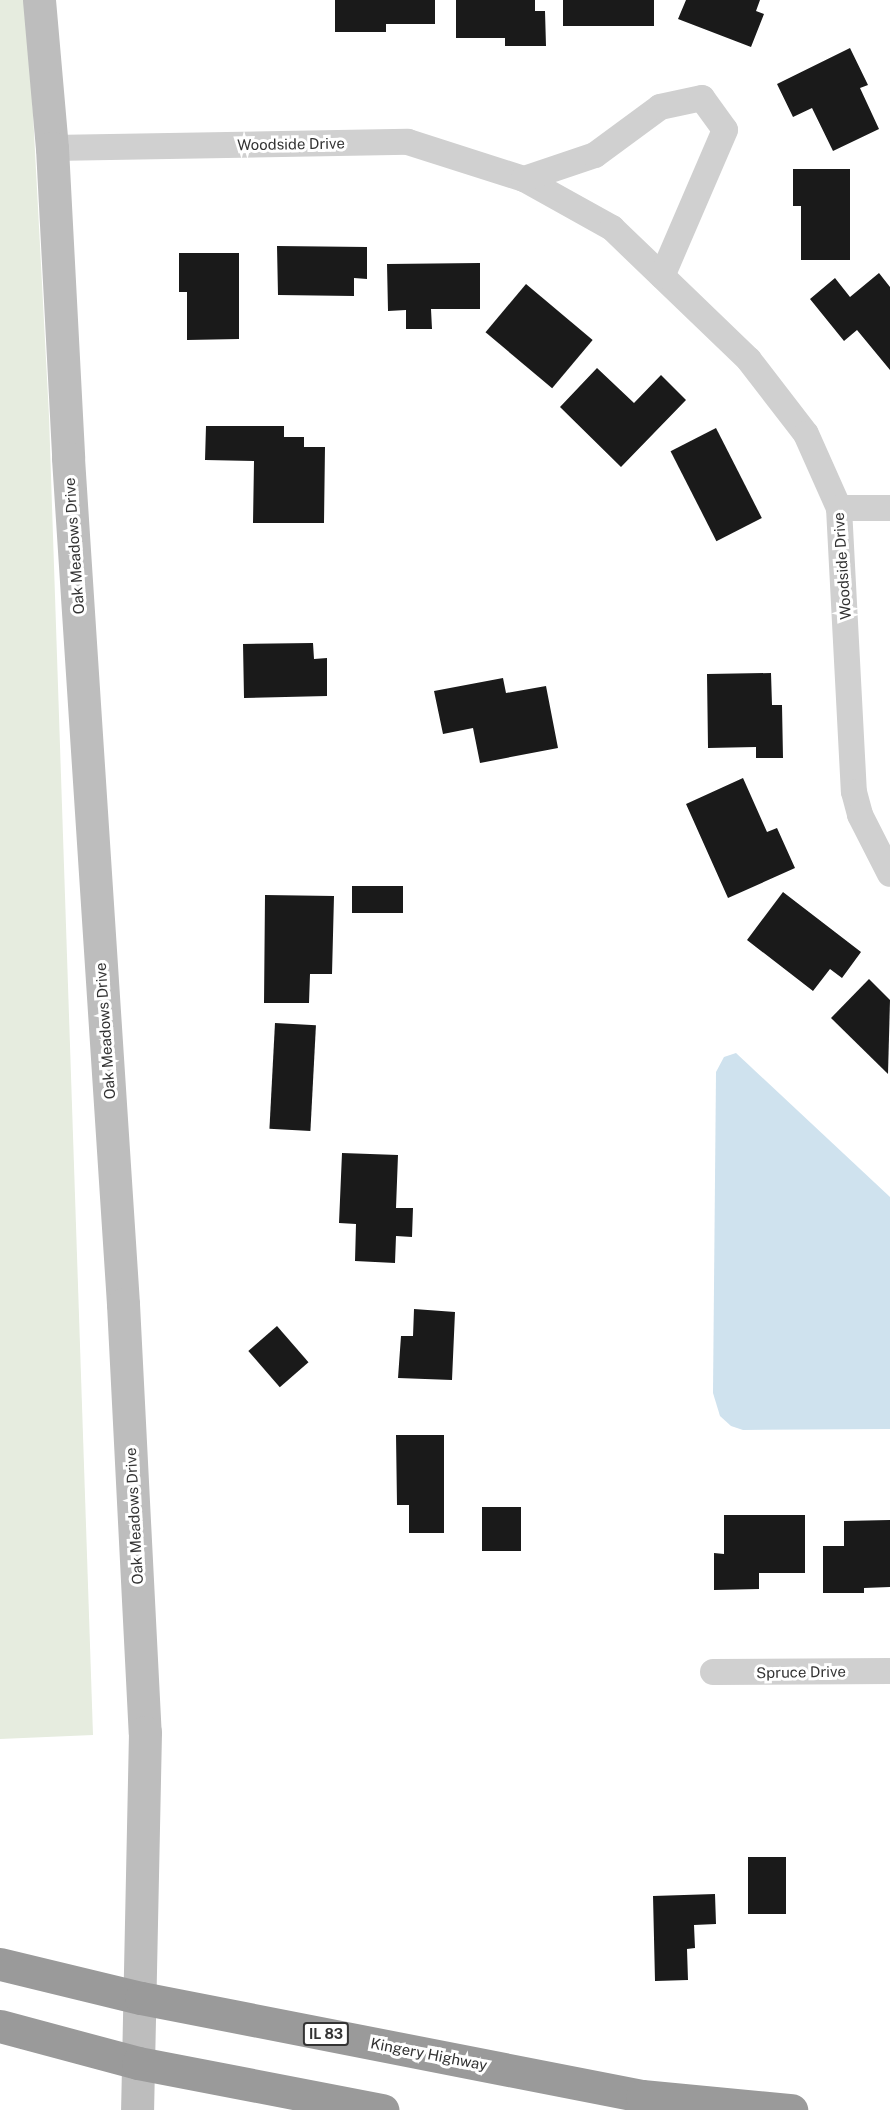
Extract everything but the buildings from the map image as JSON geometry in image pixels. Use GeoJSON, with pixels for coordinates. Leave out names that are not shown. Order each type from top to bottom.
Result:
{"type":"FeatureCollection","features":[{"type":"Feature","properties":{"kind":"highway","name":"Kingery Highway"},"geometry":{"type":"LineString","coordinates":[[0,1964],[141,1998],[642,2096],[791,2110]]}},
{"type":"Feature","properties":{"kind":"highway"},"geometry":{"type":"LineString","coordinates":[[0,2026],[138,2063],[383,2110]]}},
{"type":"Feature","properties":{"kind":"street","name":"Oak Meadows Drive"},"geometry":{"type":"LineString","coordinates":[[39,0],[52,148],[143,1687],[141,1998],[137,2110]]}},
{"type":"Feature","properties":{"kind":"street"},"geometry":{"type":"LineString","coordinates":[[524,178],[595,155],[660,107],[702,98],[725,130],[662,276]]}},
{"type":"Feature","properties":{"kind":"street","name":"Woodside Drive"},"geometry":{"type":"LineString","coordinates":[[52,148],[408,142],[524,178],[612,228],[749,360],[806,434],[839,508],[854,792],[860,815],[890,874]]}},
{"type":"Feature","properties":{"kind":"street"},"geometry":{"type":"LineString","coordinates":[[839,508],[890,508]]}},
{"type":"Feature","properties":{"kind":"street","name":"Spruce Drive"},"geometry":{"type":"LineString","coordinates":[[712,1672],[890,1671]]}},
{"type":"Feature","properties":{"kind":"shaded area"},"geometry":{"type":"Polygon","coordinates":[[[0,0],[27,0],[49,416],[93,1735],[0,1739],[0,0]]]}},
{"type":"Feature","properties":{"kind":"water"},"geometry":{"type":"Polygon","coordinates":[[[736,1053],[890,1197],[890,1429],[743,1430],[731,1426],[720,1416],[713,1393],[716,1072],[724,1057],[736,1053]]]}}]}
